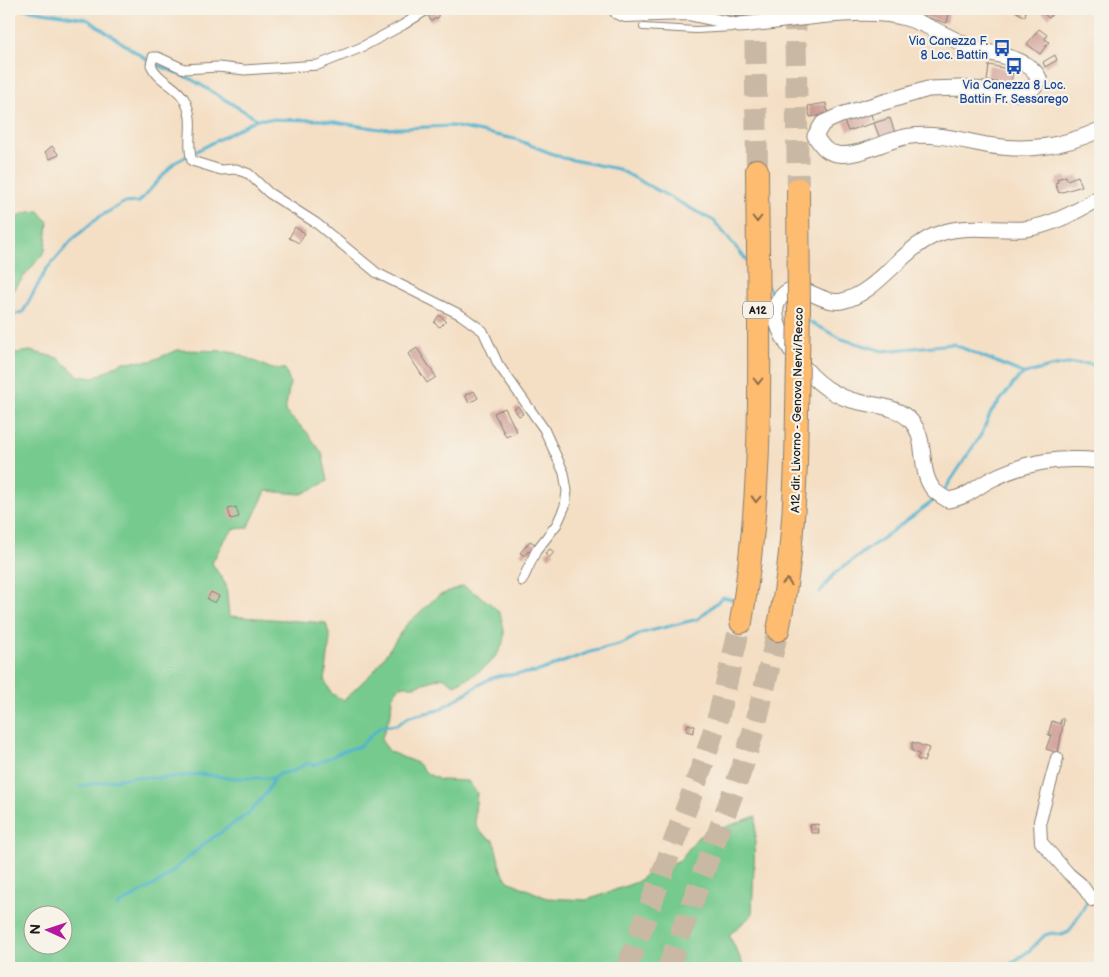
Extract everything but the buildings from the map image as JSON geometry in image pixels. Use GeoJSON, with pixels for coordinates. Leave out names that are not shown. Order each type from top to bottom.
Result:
{"type":"FeatureCollection","features":[{"type":"Feature","properties":{"kind":"highway","name":"A12"},"geometry":{"type":"LineString","coordinates":[[741,622],[753,545],[758,451],[757,170]]}},
{"type":"Feature","properties":{"kind":"highway","name":"A12 dir. Livorno - Genova Nervi/Recco"},"geometry":{"type":"LineString","coordinates":[[778,630],[786,588],[793,526],[796,462],[800,308],[798,189]]}},
{"type":"Feature","properties":{"kind":"street"},"geometry":{"type":"LineString","coordinates":[[428,9],[360,48],[318,65],[274,66],[254,70],[218,66],[184,69],[152,61],[163,81],[177,90],[184,100],[192,126],[188,150],[192,161],[221,170],[236,169],[249,174],[269,193],[316,223],[377,273],[461,315],[483,331],[498,364],[544,429],[564,473],[567,491],[557,524],[536,551],[522,581]]}},
{"type":"Feature","properties":{"kind":"street"},"geometry":{"type":"LineString","coordinates":[[614,9],[617,13],[625,16],[688,14],[739,25],[861,13],[885,14],[910,20],[977,49],[1021,62],[1034,68],[1039,78],[1034,87],[1019,93],[968,88],[928,89],[842,115],[823,123],[816,136],[824,150],[839,155],[857,152],[905,136],[925,134],[988,145],[1040,148],[1072,142],[1100,130]]}},
{"type":"Feature","properties":{"kind":"street"},"geometry":{"type":"LineString","coordinates":[[1100,197],[1080,210],[1051,223],[1025,229],[959,229],[940,233],[922,242],[884,276],[842,301],[820,297],[799,289],[787,291],[775,306],[776,318],[784,338],[799,361],[830,391],[857,402],[881,405],[899,411],[912,422],[920,440],[926,471],[933,488],[948,500],[965,497],[979,485],[1009,470],[1041,461],[1076,458],[1100,461]]}},
{"type":"Feature","properties":{"kind":"street"},"geometry":{"type":"LineString","coordinates":[[1057,758],[1040,821],[1041,842],[1069,874],[1081,884],[1092,900],[1100,897]]}},
{"type":"Feature","properties":{"kind":"lane"},"geometry":{"type":"LineString","coordinates":[[643,27],[696,30],[719,29],[739,25]]}},
{"type":"Feature","properties":{"kind":"green space"},"geometry":{"type":"Polygon","coordinates":[[[39,211],[48,222],[45,251],[9,295],[9,226],[22,214],[39,211]]]}},
{"type":"Feature","properties":{"kind":"green space"},"geometry":{"type":"Polygon","coordinates":[[[177,350],[231,351],[272,369],[285,369],[290,383],[285,412],[306,431],[322,453],[328,481],[302,494],[266,491],[248,528],[234,529],[224,540],[212,563],[226,585],[229,616],[326,623],[330,638],[325,681],[332,694],[344,700],[375,670],[406,625],[438,596],[463,586],[482,597],[498,611],[504,635],[502,645],[490,662],[482,669],[454,685],[443,677],[415,686],[400,686],[392,697],[391,713],[381,740],[390,752],[417,763],[428,774],[440,780],[468,781],[477,793],[475,821],[477,827],[494,841],[501,870],[508,881],[547,898],[587,900],[637,882],[647,874],[680,860],[698,837],[756,816],[752,915],[729,935],[745,968],[9,968],[9,354],[30,351],[58,358],[79,376],[94,378],[123,362],[151,361],[177,350]]]}},
{"type":"Feature","properties":{"kind":"waterway"},"geometry":{"type":"LineString","coordinates":[[24,9],[87,19],[149,61],[191,79],[257,119]]}},
{"type":"Feature","properties":{"kind":"waterway"},"geometry":{"type":"LineString","coordinates":[[9,316],[23,312],[46,270],[71,241],[96,219],[123,203],[139,202],[174,163],[257,119],[322,120],[380,129],[452,126],[515,139],[563,158],[618,169],[714,221],[749,263]]}},
{"type":"Feature","properties":{"kind":"waterway"},"geometry":{"type":"LineString","coordinates":[[767,286],[776,297]]}},
{"type":"Feature","properties":{"kind":"waterway"},"geometry":{"type":"LineString","coordinates":[[808,321],[842,339],[883,351],[953,344],[1025,374],[1062,365],[1090,364],[1100,366]]}},
{"type":"Feature","properties":{"kind":"waterway"},"geometry":{"type":"LineString","coordinates":[[944,491],[982,433],[991,412],[1019,377],[1025,374]]}},
{"type":"Feature","properties":{"kind":"waterway"},"geometry":{"type":"LineString","coordinates":[[820,592],[835,573],[936,499]]}},
{"type":"Feature","properties":{"kind":"waterway"},"geometry":{"type":"LineString","coordinates":[[117,906],[161,881],[204,844],[250,812],[267,792],[274,778],[279,774],[293,771],[307,763],[314,765],[346,750],[360,746],[380,727],[396,725],[409,717],[439,710],[487,680],[498,676],[536,672],[590,652],[622,644],[642,633],[698,619],[723,597],[735,600]]}},
{"type":"Feature","properties":{"kind":"waterway"},"geometry":{"type":"LineString","coordinates":[[80,786],[131,777],[164,778],[200,774],[230,778],[274,778]]}},
{"type":"Feature","properties":{"kind":"waterway"},"geometry":{"type":"LineString","coordinates":[[1094,894],[1100,885]]}},
{"type":"Feature","properties":{"kind":"waterway"},"geometry":{"type":"LineString","coordinates":[[1005,968],[1030,950],[1045,935],[1052,933],[1062,935],[1069,932],[1088,900]]}},
{"type":"Feature","properties":{"kind":"tunnel"},"geometry":{"type":"LineString","coordinates":[[755,9],[757,170]]}},
{"type":"Feature","properties":{"kind":"tunnel"},"geometry":{"type":"LineString","coordinates":[[795,9],[798,189]]}},
{"type":"Feature","properties":{"kind":"tunnel"},"geometry":{"type":"LineString","coordinates":[[627,968],[704,761],[719,714],[741,622]]}},
{"type":"Feature","properties":{"kind":"tunnel"},"geometry":{"type":"LineString","coordinates":[[668,968],[742,768],[756,723],[778,630]]}},
{"type":"Feature","properties":{"kind":"place","name":"Via Canezza F. 8 Loc. Battin"},"geometry":{"type":"Point","coordinates":[1002,48]}},
{"type":"Feature","properties":{"kind":"place","name":"Via Canezza 8 Loc. Battin Fr. Sessarego"},"geometry":{"type":"Point","coordinates":[1014,66]}}]}
